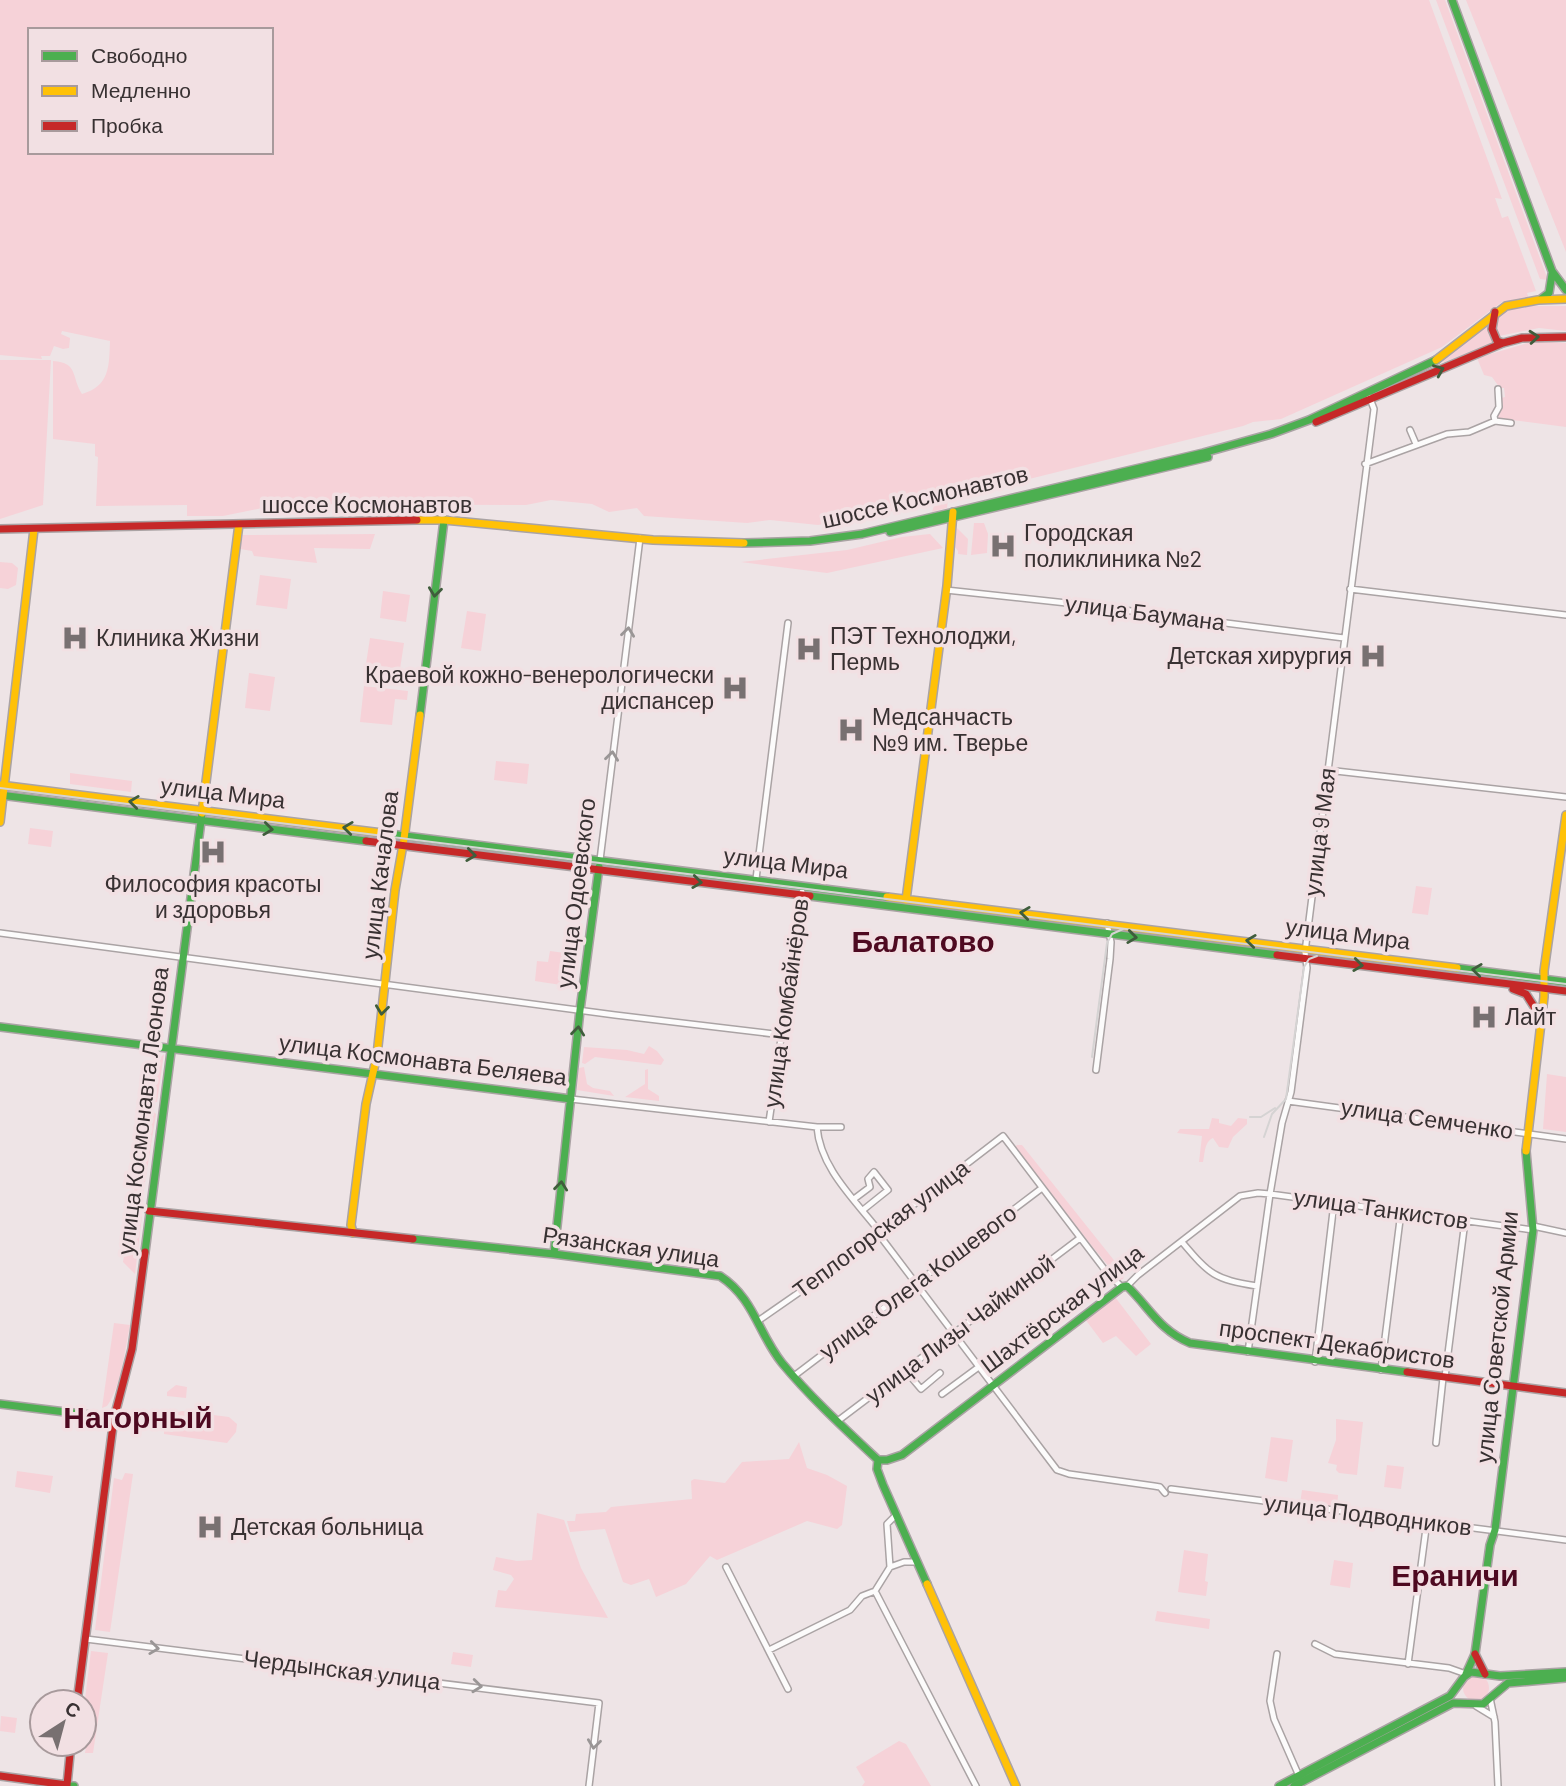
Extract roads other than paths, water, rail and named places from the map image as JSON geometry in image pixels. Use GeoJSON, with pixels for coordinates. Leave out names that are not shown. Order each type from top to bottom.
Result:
{"type":"FeatureCollection","features":[{"type":"Feature","properties":{"kind":"main road"},"geometry":{"type":"LineString","coordinates":[[1452,0],[1552,271],[1553,282],[1549,293],[1538,300]]}},
{"type":"Feature","properties":{"kind":"main road"},"geometry":{"type":"LineString","coordinates":[[1552,271],[1566,290]]}},
{"type":"Feature","properties":{"kind":"main road","name":"шоссе Космонавтов"},"geometry":{"type":"LineString","coordinates":[[1369,397],[1432,363],[1495,312],[1518,303],[1566,299]]}},
{"type":"Feature","properties":{"kind":"main road"},"geometry":{"type":"LineString","coordinates":[[1495,312],[1492,329],[1497,341],[1503,343]]}},
{"type":"Feature","properties":{"kind":"main road","name":"шоссе Космонавтов"},"geometry":{"type":"LineString","coordinates":[[0,531],[444,522],[640,540],[720,544],[790,543],[862,534],[953,515],[1240,444],[1369,397],[1503,343],[1531,337],[1566,337]]}},
{"type":"Feature","properties":{"kind":"main road"},"geometry":{"type":"LineString","coordinates":[[906,908],[953,515]]}},
{"type":"Feature","properties":{"kind":"main road","name":"улица Качалова"},"geometry":{"type":"LineString","coordinates":[[354,1233],[351,1225],[352,1212],[386,984],[395,890],[405,835],[444,522]]}},
{"type":"Feature","properties":{"kind":"main road","name":"улица Космонавта Леонова"},"geometry":{"type":"LineString","coordinates":[[79,1688],[114,1418],[132,1349],[239,526]]}},
{"type":"Feature","properties":{"kind":"main road"},"geometry":{"type":"LineString","coordinates":[[0,822],[2,785],[34,531]]}},
{"type":"Feature","properties":{"kind":"main road","name":"улица Мира"},"geometry":{"type":"LineString","coordinates":[[2,785],[1566,982]]}},
{"type":"Feature","properties":{"kind":"main road","name":"улица Мира"},"geometry":{"type":"LineString","coordinates":[[2,795],[1566,991]]}},
{"type":"Feature","properties":{"kind":"main road","name":"улица Советской Армии"},"geometry":{"type":"LineString","coordinates":[[1466,1674],[1475,1654],[1490,1545],[1495,1530],[1533,1228],[1526,1154],[1544,979],[1566,815]]}},
{"type":"Feature","properties":{"kind":"main road","name":"улица Одоевского"},"geometry":{"type":"LineString","coordinates":[[554,1254],[580,1010],[600,860]]}},
{"type":"Feature","properties":{"kind":"main road"},"geometry":{"type":"LineString","coordinates":[[1493,982],[1503,987],[1522,990],[1541,1018]]}},
{"type":"Feature","properties":{"kind":"main road","name":"улица Космонавта Беляева"},"geometry":{"type":"LineString","coordinates":[[0,1027],[570,1099]]}},
{"type":"Feature","properties":{"kind":"main road","name":"Рязанская улица"},"geometry":{"type":"LineString","coordinates":[[149,1211],[554,1254],[720,1276],[730,1281],[745,1295],[774,1352],[794,1376],[878,1460],[877,1469],[896,1515],[1016,1786]]}},
{"type":"Feature","properties":{"kind":"main road","name":"проспект Декабристов"},"geometry":{"type":"LineString","coordinates":[[1125,1287],[1135,1292],[1155,1320],[1174,1336],[1190,1343],[1315,1362],[1566,1393]]}},
{"type":"Feature","properties":{"kind":"main road","name":"Шахтёрская улица"},"geometry":{"type":"LineString","coordinates":[[878,1460],[902,1455],[1125,1287]]}},
{"type":"Feature","properties":{"kind":"main road"},"geometry":{"type":"LineString","coordinates":[[0,1404],[114,1418]]}},
{"type":"Feature","properties":{"kind":"main road"},"geometry":{"type":"LineString","coordinates":[[1475,1654],[1492,1682],[1491,1696]]}},
{"type":"Feature","properties":{"kind":"main road"},"geometry":{"type":"LineString","coordinates":[[1279,1786],[1298,1781],[1450,1696],[1466,1674],[1475,1671],[1500,1676],[1566,1672]]}},
{"type":"Feature","properties":{"kind":"main road"},"geometry":{"type":"LineString","coordinates":[[1361,1747],[1453,1703],[1483,1704],[1508,1682],[1566,1678]]}},
{"type":"Feature","properties":{"kind":"main road"},"geometry":{"type":"LineString","coordinates":[[1459,1686],[1461,1696],[1471,1705]]}},
{"type":"Feature","properties":{"kind":"main road"},"geometry":{"type":"LineString","coordinates":[[67,1786],[70,1758]]}},
{"type":"Feature","properties":{"kind":"main road"},"geometry":{"type":"LineString","coordinates":[[0,1776],[74,1786]]}},
{"type":"Feature","properties":{"kind":"street"},"geometry":{"type":"LineString","coordinates":[[1495,421],[1494,416],[1499,407],[1498,388]]}},
{"type":"Feature","properties":{"kind":"street","name":"улица 9 Мая"},"geometry":{"type":"LineString","coordinates":[[1248,1352],[1270,1194],[1288,1101],[1307,968],[1306,948],[1327,770],[1374,409],[1369,397]]}},
{"type":"Feature","properties":{"kind":"street"},"geometry":{"type":"LineString","coordinates":[[1366,464],[1447,434],[1469,432],[1495,421],[1511,424]]}},
{"type":"Feature","properties":{"kind":"street"},"geometry":{"type":"LineString","coordinates":[[1410,430],[1416,444]]}},
{"type":"Feature","properties":{"kind":"street","name":"улица Одоевского"},"geometry":{"type":"LineString","coordinates":[[600,860],[640,540]]}},
{"type":"Feature","properties":{"kind":"street"},"geometry":{"type":"LineString","coordinates":[[1350,589],[1566,615]]}},
{"type":"Feature","properties":{"kind":"street","name":"улица Баумана"},"geometry":{"type":"LineString","coordinates":[[946,590],[1344,638]]}},
{"type":"Feature","properties":{"kind":"street"},"geometry":{"type":"LineString","coordinates":[[756,879],[788,623]]}},
{"type":"Feature","properties":{"kind":"street"},"geometry":{"type":"LineString","coordinates":[[1327,770],[1566,797]]}},
{"type":"Feature","properties":{"kind":"street","name":"улица Комбайнёров"},"geometry":{"type":"LineString","coordinates":[[769,1122],[802,885]]}},
{"type":"Feature","properties":{"kind":"street"},"geometry":{"type":"LineString","coordinates":[[1096,1069],[1110,959],[1107,923]]}},
{"type":"Feature","properties":{"kind":"street"},"geometry":{"type":"LineString","coordinates":[[0,933],[782,1035]]}},
{"type":"Feature","properties":{"kind":"street","name":"улица Космонавта Беляева"},"geometry":{"type":"LineString","coordinates":[[570,1099],[817,1127],[841,1127]]}},
{"type":"Feature","properties":{"kind":"street","name":"улица Семченко"},"geometry":{"type":"LineString","coordinates":[[1288,1101],[1566,1139]]}},
{"type":"Feature","properties":{"kind":"street"},"geometry":{"type":"LineString","coordinates":[[817,1127],[821,1150],[827,1163],[994,1384]]}},
{"type":"Feature","properties":{"kind":"street","name":"проспект Декабристов"},"geometry":{"type":"LineString","coordinates":[[1003,1136],[1108,1274],[1125,1287]]}},
{"type":"Feature","properties":{"kind":"street","name":"Теплогорская улица"},"geometry":{"type":"LineString","coordinates":[[758,1321],[1003,1136]]}},
{"type":"Feature","properties":{"kind":"street"},"geometry":{"type":"LineString","coordinates":[[854,1199],[870,1187],[868,1179],[874,1172],[888,1190],[863,1210]]}},
{"type":"Feature","properties":{"kind":"street","name":"улица Олега Кошевого"},"geometry":{"type":"LineString","coordinates":[[794,1376],[1042,1188]]}},
{"type":"Feature","properties":{"kind":"street","name":"улица Танкистов"},"geometry":{"type":"LineString","coordinates":[[1270,1194],[1566,1233]]}},
{"type":"Feature","properties":{"kind":"street","name":"Шахтёрская улица"},"geometry":{"type":"LineString","coordinates":[[1125,1287],[1240,1196],[1270,1194]]}},
{"type":"Feature","properties":{"kind":"street"},"geometry":{"type":"LineString","coordinates":[[1315,1362],[1334,1203]]}},
{"type":"Feature","properties":{"kind":"street"},"geometry":{"type":"LineString","coordinates":[[1381,1370],[1401,1212]]}},
{"type":"Feature","properties":{"kind":"street"},"geometry":{"type":"LineString","coordinates":[[1436,1443],[1465,1221]]}},
{"type":"Feature","properties":{"kind":"street","name":"улица Лизы Чайкиной"},"geometry":{"type":"LineString","coordinates":[[839,1420],[1080,1238]]}},
{"type":"Feature","properties":{"kind":"street"},"geometry":{"type":"LineString","coordinates":[[1182,1242],[1205,1270],[1218,1278],[1257,1286]]}},
{"type":"Feature","properties":{"kind":"street"},"geometry":{"type":"LineString","coordinates":[[942,1394],[980,1366]]}},
{"type":"Feature","properties":{"kind":"street"},"geometry":{"type":"LineString","coordinates":[[905,1370],[921,1389],[940,1374]]}},
{"type":"Feature","properties":{"kind":"street","name":"улица Подводников"},"geometry":{"type":"LineString","coordinates":[[994,1384],[1057,1470],[1069,1474],[1154,1486],[1168,1491],[1566,1540]]}},
{"type":"Feature","properties":{"kind":"street"},"geometry":{"type":"LineString","coordinates":[[890,1567],[887,1524],[896,1515]]}},
{"type":"Feature","properties":{"kind":"street"},"geometry":{"type":"LineString","coordinates":[[1408,1664],[1427,1521]]}},
{"type":"Feature","properties":{"kind":"street"},"geometry":{"type":"LineString","coordinates":[[769,1650],[850,1609],[862,1596],[875,1591],[890,1567],[904,1562],[918,1562]]}},
{"type":"Feature","properties":{"kind":"street"},"geometry":{"type":"LineString","coordinates":[[726,1567],[788,1689]]}},
{"type":"Feature","properties":{"kind":"street"},"geometry":{"type":"LineString","coordinates":[[875,1591],[976,1786]]}},
{"type":"Feature","properties":{"kind":"street","name":"Чердынская улица"},"geometry":{"type":"LineString","coordinates":[[86,1639],[599,1703],[589,1786]]}},
{"type":"Feature","properties":{"kind":"street"},"geometry":{"type":"LineString","coordinates":[[1315,1644],[1335,1654],[1453,1669],[1466,1674]]}},
{"type":"Feature","properties":{"kind":"street"},"geometry":{"type":"LineString","coordinates":[[1277,1654],[1270,1700],[1274,1719],[1298,1781]]}},
{"type":"Feature","properties":{"kind":"street"},"geometry":{"type":"LineString","coordinates":[[1453,1669],[1459,1686]]}},
{"type":"Feature","properties":{"kind":"street"},"geometry":{"type":"LineString","coordinates":[[1491,1696],[1498,1786]]}},
{"type":"Feature","properties":{"kind":"street"},"geometry":{"type":"LineString","coordinates":[[1471,1705],[1494,1717]]}},
{"type":"Feature","properties":{"kind":"tram line"},"geometry":{"type":"LineString","coordinates":[[0,788],[1566,984]]}},
{"type":"Feature","properties":{"kind":"tram line"},"geometry":{"type":"LineString","coordinates":[[1092,1057],[1107,943],[1112,934],[1123,929]]}},
{"type":"Feature","properties":{"kind":"tram line"},"geometry":{"type":"LineString","coordinates":[[1264,1137],[1272,1114],[1286,1099],[1304,967],[1309,959],[1317,956]]}},
{"type":"Feature","properties":{"kind":"tram line"},"geometry":{"type":"LineString","coordinates":[[1250,1117],[1261,1117],[1275,1108]]}},
{"type":"Feature","properties":{"kind":"place","name":"Городская поликлиника №2"},"geometry":{"type":"Point","coordinates":[1003,546]}},
{"type":"Feature","properties":{"kind":"place","name":"Клиника Жизни"},"geometry":{"type":"Point","coordinates":[75,638]}},
{"type":"Feature","properties":{"kind":"place","name":"ПЭТ Технолоджи, Пермь"},"geometry":{"type":"Point","coordinates":[809,649]}},
{"type":"Feature","properties":{"kind":"place","name":"Детская хирургия"},"geometry":{"type":"Point","coordinates":[1373,656]}},
{"type":"Feature","properties":{"kind":"place","name":"Краевой кожно-венерологически диспансер"},"geometry":{"type":"Point","coordinates":[735,688]}},
{"type":"Feature","properties":{"kind":"place","name":"Медсанчасть №9 им. Тверье"},"geometry":{"type":"Point","coordinates":[851,730]}},
{"type":"Feature","properties":{"kind":"place","name":"Философия красоты и здоровья"},"geometry":{"type":"Point","coordinates":[213,852]}},
{"type":"Feature","properties":{"kind":"place","name":"Лайт"},"geometry":{"type":"Point","coordinates":[1484,1017]}},
{"type":"Feature","properties":{"kind":"place","name":"Детская больница"},"geometry":{"type":"Point","coordinates":[210,1527]}},
{"type":"Feature","properties":{"kind":"district","name":"Балатово"},"geometry":{"type":"Point","coordinates":[923,942]}},
{"type":"Feature","properties":{"kind":"district","name":"Нагорный"},"geometry":{"type":"Point","coordinates":[138,1418]}},
{"type":"Feature","properties":{"kind":"district","name":"Ераничи"},"geometry":{"type":"Point","coordinates":[1455,1576]}}]}
